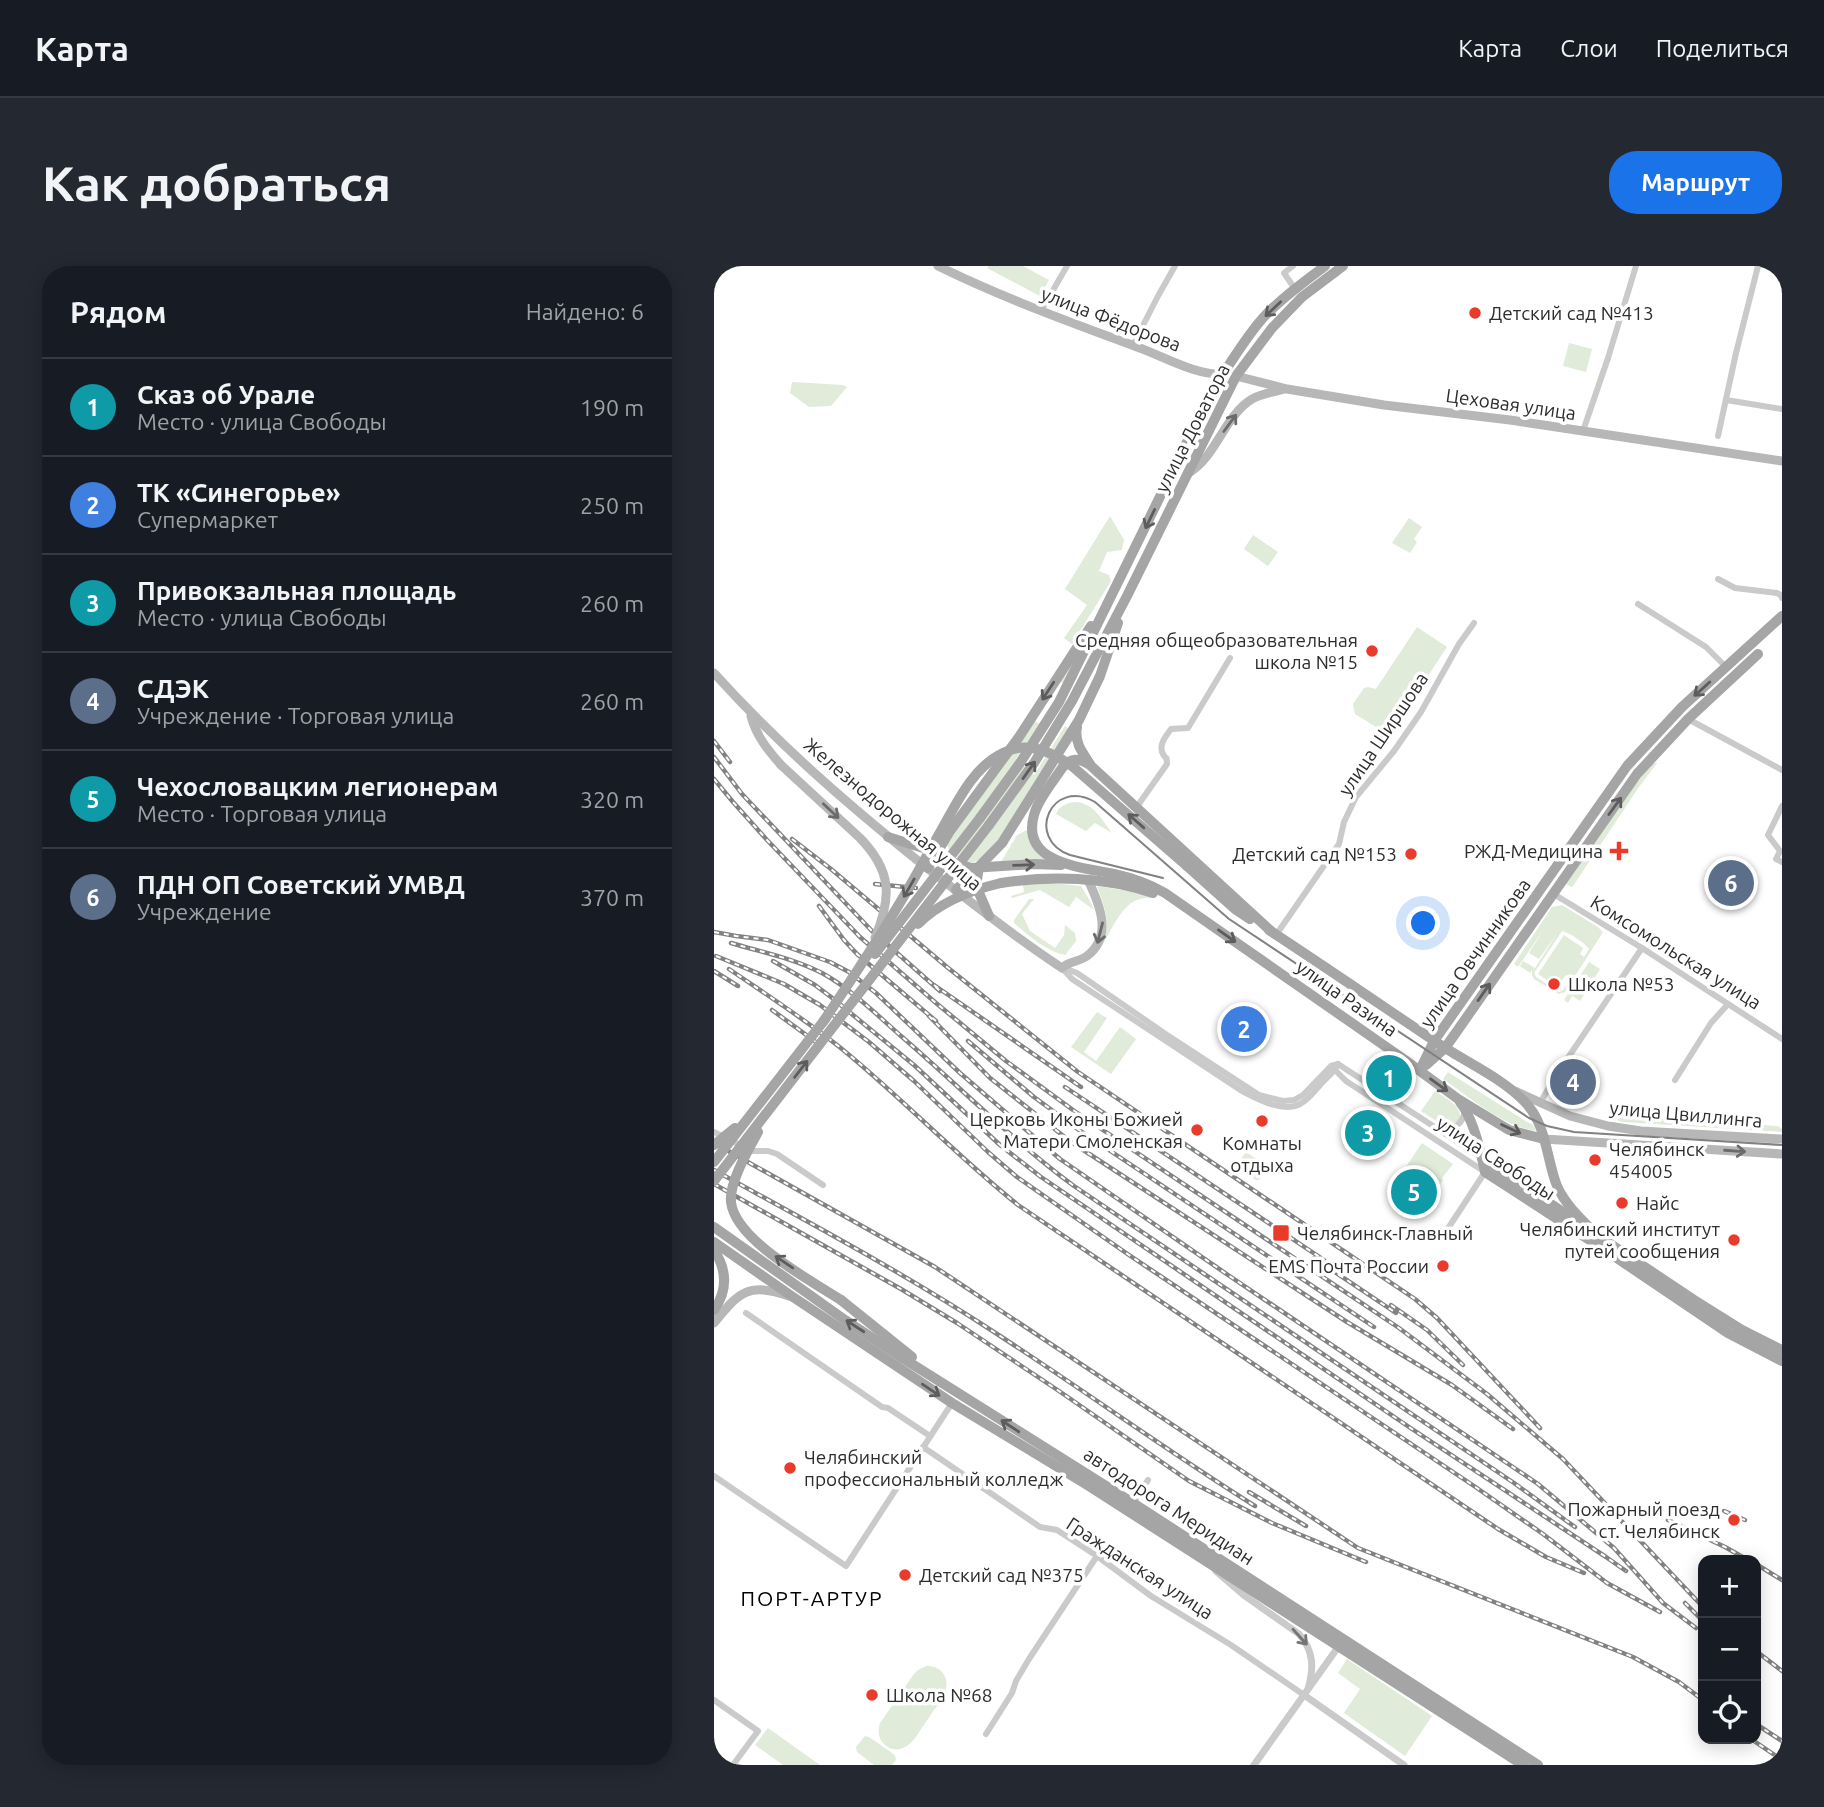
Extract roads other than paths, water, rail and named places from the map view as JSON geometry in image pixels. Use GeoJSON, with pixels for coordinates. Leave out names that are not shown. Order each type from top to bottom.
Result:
{"type":"FeatureCollection","features":[{"type":"Feature","properties":{"kind":"main road","name":"улица Фёдорова"},"geometry":{"type":"LineString","coordinates":[[938,266],[1041,311],[1207,373],[1236,376]]}},
{"type":"Feature","properties":{"kind":"main road","name":"улица Доватора"},"geometry":{"type":"LineString","coordinates":[[1113,594],[1212,391],[1263,318],[1325,266]]}},
{"type":"Feature","properties":{"kind":"main road","name":"улица Доватора"},"geometry":{"type":"LineString","coordinates":[[1127,596],[1236,376],[1267,334],[1302,297],[1343,266]]}},
{"type":"Feature","properties":{"kind":"main road","name":"Цеховая улица"},"geometry":{"type":"LineString","coordinates":[[1236,376],[1287,389],[1384,405],[1782,461]]}},
{"type":"Feature","properties":{"kind":"main road"},"geometry":{"type":"LineString","coordinates":[[1187,474],[1199,468],[1230,421],[1247,403],[1263,394],[1287,389]]}},
{"type":"Feature","properties":{"kind":"main road"},"geometry":{"type":"LineString","coordinates":[[714,1181],[863,988],[984,822],[1059,702],[1113,594]]}},
{"type":"Feature","properties":{"kind":"main road"},"geometry":{"type":"LineString","coordinates":[[928,868],[950,831],[1019,737],[1113,594]]}},
{"type":"Feature","properties":{"kind":"main road"},"geometry":{"type":"LineString","coordinates":[[956,890],[1002,843],[1079,720],[1100,676],[1127,596]]}},
{"type":"Feature","properties":{"kind":"main road"},"geometry":{"type":"LineString","coordinates":[[714,1162],[823,1022],[1034,763],[1086,675],[1127,596]]}},
{"type":"Feature","properties":{"kind":"main road","name":"улица Овчинникова"},"geometry":{"type":"LineString","coordinates":[[1420,1070],[1434,1041],[1627,766],[1666,723],[1782,616]]}},
{"type":"Feature","properties":{"kind":"main road","name":"улица Овчинникова"},"geometry":{"type":"LineString","coordinates":[[1420,1070],[1445,1048],[1637,774],[1688,719],[1758,654]]}},
{"type":"Feature","properties":{"kind":"main road","name":"Железнодорожная улица"},"geometry":{"type":"LineString","coordinates":[[714,673],[751,714],[790,751],[888,837],[989,916],[1062,968]]}},
{"type":"Feature","properties":{"kind":"main road"},"geometry":{"type":"LineString","coordinates":[[751,714],[757,732],[781,765],[860,838],[875,855],[883,870],[887,901],[868,956]]}},
{"type":"Feature","properties":{"kind":"main road"},"geometry":{"type":"LineString","coordinates":[[1079,720],[1077,738],[1090,765]]}},
{"type":"Feature","properties":{"kind":"main road","name":"улица Разина"},"geometry":{"type":"LineString","coordinates":[[823,1022],[868,956],[972,780],[991,760],[1003,752],[1036,748],[1049,752],[1072,766],[1235,909],[1510,1089],[1538,1119],[1561,1193],[1570,1207],[1594,1231]]}},
{"type":"Feature","properties":{"kind":"main road"},"geometry":{"type":"LineString","coordinates":[[1170,898],[1157,889],[1131,879],[1052,859],[1040,848],[1033,830],[1037,806],[1067,763],[1079,759],[1090,765],[1274,933]]}},
{"type":"Feature","properties":{"kind":"main road"},"geometry":{"type":"LineString","coordinates":[[888,837],[938,852],[964,867],[1069,865]]}},
{"type":"Feature","properties":{"kind":"main road"},"geometry":{"type":"LineString","coordinates":[[979,867],[976,886],[989,916]]}},
{"type":"Feature","properties":{"kind":"main road"},"geometry":{"type":"LineString","coordinates":[[863,988],[922,919],[966,894],[1001,883],[1047,878],[1088,880],[1137,888],[1170,898]]}},
{"type":"Feature","properties":{"kind":"main road"},"geometry":{"type":"LineString","coordinates":[[1062,968],[1090,953],[1101,934],[1101,914],[1088,880]]}},
{"type":"Feature","properties":{"kind":"main road","name":"улица Разина"},"geometry":{"type":"LineString","coordinates":[[1170,898],[1458,1098],[1509,1129],[1544,1139]]}},
{"type":"Feature","properties":{"kind":"main road","name":"улица Цвиллинга"},"geometry":{"type":"LineString","coordinates":[[1510,1089],[1570,1116],[1625,1129],[1782,1139]]}},
{"type":"Feature","properties":{"kind":"main road"},"geometry":{"type":"LineString","coordinates":[[1458,1098],[1466,1109],[1485,1172]]}},
{"type":"Feature","properties":{"kind":"main road"},"geometry":{"type":"LineString","coordinates":[[714,1145],[760,1103]]}},
{"type":"Feature","properties":{"kind":"main road"},"geometry":{"type":"LineString","coordinates":[[774,1104],[734,1181],[731,1199],[733,1211],[743,1228],[757,1243],[841,1300],[954,1390]]}},
{"type":"Feature","properties":{"kind":"main road","name":"улица Цвиллинга"},"geometry":{"type":"LineString","coordinates":[[1544,1139],[1782,1154]]}},
{"type":"Feature","properties":{"kind":"main road","name":"улица Свободы"},"geometry":{"type":"LineString","coordinates":[[1482,1158],[1713,1312],[1759,1340],[1782,1350]]}},
{"type":"Feature","properties":{"kind":"main road","name":"улица Свободы"},"geometry":{"type":"LineString","coordinates":[[1485,1172],[1720,1327],[1782,1363]]}},
{"type":"Feature","properties":{"kind":"main road","name":"автодорога Меридиан"},"geometry":{"type":"LineString","coordinates":[[714,1227],[845,1320],[1133,1503],[1523,1765]]}},
{"type":"Feature","properties":{"kind":"main road","name":"автодорога Меридиан"},"geometry":{"type":"LineString","coordinates":[[714,1242],[952,1403],[1538,1765]]}},
{"type":"Feature","properties":{"kind":"main road"},"geometry":{"type":"LineString","coordinates":[[714,1250],[725,1278],[722,1298],[714,1310]]}},
{"type":"Feature","properties":{"kind":"main road"},"geometry":{"type":"LineString","coordinates":[[714,1323],[733,1300],[747,1292],[767,1290],[793,1297]]}},
{"type":"Feature","properties":{"kind":"street"},"geometry":{"type":"LineString","coordinates":[[1041,311],[1067,266]]}},
{"type":"Feature","properties":{"kind":"street"},"geometry":{"type":"LineString","coordinates":[[1133,345],[1175,266]]}},
{"type":"Feature","properties":{"kind":"street"},"geometry":{"type":"LineString","coordinates":[[1293,266],[1284,273],[1295,289]]}},
{"type":"Feature","properties":{"kind":"street"},"geometry":{"type":"LineString","coordinates":[[1583,431],[1636,266]]}},
{"type":"Feature","properties":{"kind":"street"},"geometry":{"type":"LineString","coordinates":[[1718,436],[1758,266]]}},
{"type":"Feature","properties":{"kind":"street"},"geometry":{"type":"LineString","coordinates":[[1726,400],[1782,409]]}},
{"type":"Feature","properties":{"kind":"street"},"geometry":{"type":"LineString","coordinates":[[1718,579],[1735,587],[1777,593],[1782,598]]}},
{"type":"Feature","properties":{"kind":"street"},"geometry":{"type":"LineString","coordinates":[[1638,604],[1706,647],[1726,667]]}},
{"type":"Feature","properties":{"kind":"street","name":"улица Ширшова"},"geometry":{"type":"LineString","coordinates":[[1274,933],[1339,844],[1344,822],[1356,797],[1394,751],[1421,712],[1459,644],[1475,623]]}},
{"type":"Feature","properties":{"kind":"street"},"geometry":{"type":"LineString","coordinates":[[1136,808],[1167,764],[1161,748],[1162,742],[1171,729],[1188,728],[1230,659]]}},
{"type":"Feature","properties":{"kind":"street"},"geometry":{"type":"LineString","coordinates":[[1688,719],[1782,771]]}},
{"type":"Feature","properties":{"kind":"street"},"geometry":{"type":"LineString","coordinates":[[1782,806],[1768,835],[1780,851],[1776,859],[1782,862]]}},
{"type":"Feature","properties":{"kind":"street","name":"Комсомольская улица"},"geometry":{"type":"LineString","coordinates":[[1552,893],[1782,1039]]}},
{"type":"Feature","properties":{"kind":"street"},"geometry":{"type":"LineString","coordinates":[[1540,1103],[1642,948]]}},
{"type":"Feature","properties":{"kind":"street","name":"Железнодорожная улица"},"geometry":{"type":"LineString","coordinates":[[1062,968],[1077,973],[1259,1095],[1283,1101],[1294,1100],[1335,1067]]}},
{"type":"Feature","properties":{"kind":"street"},"geometry":{"type":"LineString","coordinates":[[1675,1080],[1711,1023],[1728,1004]]}},
{"type":"Feature","properties":{"kind":"street","name":"улица Свободы"},"geometry":{"type":"LineString","coordinates":[[1335,1067],[1482,1158]]}},
{"type":"Feature","properties":{"kind":"street","name":"улица Свободы"},"geometry":{"type":"LineString","coordinates":[[1335,1067],[1346,1081],[1485,1172]]}},
{"type":"Feature","properties":{"kind":"street"},"geometry":{"type":"LineString","coordinates":[[1440,1131],[1456,1128],[1461,1124],[1466,1109]]}},
{"type":"Feature","properties":{"kind":"street"},"geometry":{"type":"LineString","coordinates":[[1415,1126],[1420,1118]]}},
{"type":"Feature","properties":{"kind":"street"},"geometry":{"type":"LineString","coordinates":[[714,1132],[752,1151],[777,1154],[823,1185]]}},
{"type":"Feature","properties":{"kind":"street"},"geometry":{"type":"LineString","coordinates":[[1445,1233],[1485,1172]]}},
{"type":"Feature","properties":{"kind":"street"},"geometry":{"type":"LineString","coordinates":[[746,1313],[930,1436]]}},
{"type":"Feature","properties":{"kind":"street"},"geometry":{"type":"LineString","coordinates":[[714,1476],[846,1566],[952,1403]]}},
{"type":"Feature","properties":{"kind":"street","name":"Гражданская улица"},"geometry":{"type":"LineString","coordinates":[[923,1447],[1040,1527],[1057,1530],[1151,1596],[1306,1692]]}},
{"type":"Feature","properties":{"kind":"street"},"geometry":{"type":"LineString","coordinates":[[1133,1503],[1148,1480]]}},
{"type":"Feature","properties":{"kind":"street"},"geometry":{"type":"LineString","coordinates":[[986,1734],[1012,1693],[1029,1659],[1097,1556]]}},
{"type":"Feature","properties":{"kind":"street"},"geometry":{"type":"LineString","coordinates":[[1210,1564],[1221,1577],[1299,1633],[1306,1641],[1313,1664],[1306,1692]]}},
{"type":"Feature","properties":{"kind":"street"},"geometry":{"type":"LineString","coordinates":[[1254,1765],[1341,1643]]}},
{"type":"Feature","properties":{"kind":"street"},"geometry":{"type":"LineString","coordinates":[[1306,1692],[1324,1711],[1404,1765]]}},
{"type":"Feature","properties":{"kind":"street"},"geometry":{"type":"LineString","coordinates":[[714,1700],[758,1731],[733,1765]]}},
{"type":"Feature","properties":{"kind":"tram line"},"geometry":{"type":"LineString","coordinates":[[1163,878],[1070,855],[1056,847],[1048,836],[1046,824],[1049,813],[1056,803],[1066,797],[1080,796],[1095,802],[1229,919],[1529,1118],[1547,1126],[1574,1132],[1782,1145]]}},
{"type":"Feature","properties":{"kind":"railway"},"geometry":{"type":"LineString","coordinates":[[714,741],[730,762]]}},
{"type":"Feature","properties":{"kind":"railway"},"geometry":{"type":"LineString","coordinates":[[714,757],[742,794],[871,930],[940,991]]}},
{"type":"Feature","properties":{"kind":"railway"},"geometry":{"type":"LineString","coordinates":[[714,779],[767,840],[860,937],[936,1003],[1006,1061],[1073,1110],[1399,1328],[1487,1394],[1563,1459],[1698,1602]]}},
{"type":"Feature","properties":{"kind":"railway"},"geometry":{"type":"LineString","coordinates":[[792,839],[1078,1072],[1415,1299],[1437,1318],[1540,1428]]}},
{"type":"Feature","properties":{"kind":"railway"},"geometry":{"type":"LineString","coordinates":[[875,884],[916,888]]}},
{"type":"Feature","properties":{"kind":"railway"},"geometry":{"type":"LineString","coordinates":[[819,906],[857,954],[936,1021]]}},
{"type":"Feature","properties":{"kind":"railway"},"geometry":{"type":"LineString","coordinates":[[714,932],[768,940],[830,962],[849,972],[876,993],[960,1073],[1060,1159],[1538,1484],[1614,1548],[1663,1603],[1696,1628]]}},
{"type":"Feature","properties":{"kind":"railway"},"geometry":{"type":"LineString","coordinates":[[731,943],[800,963],[843,987],[1008,1132],[1074,1186],[1575,1527]]}},
{"type":"Feature","properties":{"kind":"railway"},"geometry":{"type":"LineString","coordinates":[[716,956],[784,984],[820,1005],[914,1081],[1017,1177],[1474,1486],[1607,1583],[1660,1612]]}},
{"type":"Feature","properties":{"kind":"railway"},"geometry":{"type":"LineString","coordinates":[[773,961],[831,997],[914,1065],[1000,1145],[1041,1177],[1626,1571]]}},
{"type":"Feature","properties":{"kind":"railway"},"geometry":{"type":"LineString","coordinates":[[729,969],[842,1049],[1018,1205],[1498,1529],[1546,1557],[1584,1573]]}},
{"type":"Feature","properties":{"kind":"railway"},"geometry":{"type":"LineString","coordinates":[[714,971],[738,986]]}},
{"type":"Feature","properties":{"kind":"railway"},"geometry":{"type":"LineString","coordinates":[[934,985],[1081,1087]]}},
{"type":"Feature","properties":{"kind":"railway"},"geometry":{"type":"LineString","coordinates":[[772,1010],[820,1045]]}},
{"type":"Feature","properties":{"kind":"railway"},"geometry":{"type":"LineString","coordinates":[[929,1016],[990,1078],[1071,1142],[1347,1322],[1452,1385],[1513,1429]]}},
{"type":"Feature","properties":{"kind":"railway"},"geometry":{"type":"LineString","coordinates":[[968,1041],[1034,1097],[1079,1130],[1374,1327]]}},
{"type":"Feature","properties":{"kind":"railway"},"geometry":{"type":"LineString","coordinates":[[1065,1087],[1324,1260]]}},
{"type":"Feature","properties":{"kind":"railway"},"geometry":{"type":"LineString","coordinates":[[714,1143],[935,1267],[1358,1548],[1633,1657],[1679,1682],[1698,1696]]}},
{"type":"Feature","properties":{"kind":"railway"},"geometry":{"type":"LineString","coordinates":[[714,1170],[856,1248],[960,1310],[1255,1506]]}},
{"type":"Feature","properties":{"kind":"railway"},"geometry":{"type":"LineString","coordinates":[[714,1184],[957,1323],[1189,1481],[1272,1523],[1366,1562]]}},
{"type":"Feature","properties":{"kind":"railway"},"geometry":{"type":"LineString","coordinates":[[1314,1258],[1396,1313]]}},
{"type":"Feature","properties":{"kind":"railway"},"geometry":{"type":"LineString","coordinates":[[1391,1305],[1427,1330],[1463,1365]]}},
{"type":"Feature","properties":{"kind":"railway"},"geometry":{"type":"LineString","coordinates":[[1249,1492],[1306,1526]]}},
{"type":"Feature","properties":{"kind":"railway"},"geometry":{"type":"LineString","coordinates":[[1724,1511],[1745,1520]]}},
{"type":"Feature","properties":{"kind":"railway"},"geometry":{"type":"LineString","coordinates":[[1668,1520],[1739,1555]]}},
{"type":"Feature","properties":{"kind":"railway"},"geometry":{"type":"LineString","coordinates":[[1761,1567],[1782,1580]]}},
{"type":"Feature","properties":{"kind":"railway"},"geometry":{"type":"LineString","coordinates":[[1685,1603],[1700,1618]]}},
{"type":"Feature","properties":{"kind":"railway"},"geometry":{"type":"LineString","coordinates":[[1761,1655],[1782,1671]]}},
{"type":"Feature","properties":{"kind":"railway"},"geometry":{"type":"LineString","coordinates":[[1761,1727],[1782,1741]]}},
{"type":"Feature","properties":{"kind":"railway"},"geometry":{"type":"LineString","coordinates":[[1758,1744],[1782,1760]]}},
{"type":"Feature","properties":{"kind":"place","name":"Детский сад №413"},"geometry":{"type":"Point","coordinates":[1475,313]}},
{"type":"Feature","properties":{"kind":"place","name":"Средняя общеобразовательная школа №15"},"geometry":{"type":"Point","coordinates":[1372,651]}},
{"type":"Feature","properties":{"kind":"place","name":"РЖД-Медицина"},"geometry":{"type":"Point","coordinates":[1619,851]}},
{"type":"Feature","properties":{"kind":"place","name":"Детский сад №153"},"geometry":{"type":"Point","coordinates":[1411,854]}},
{"type":"Feature","properties":{"kind":"place","name":"ПДН ОП Советский УМВД"},"geometry":{"type":"Point","coordinates":[1731,883]}},
{"type":"Feature","properties":{"kind":"place","name":"Школа №53"},"geometry":{"type":"Point","coordinates":[1554,984]}},
{"type":"Feature","properties":{"kind":"place","name":"ТК «Синегорье»"},"geometry":{"type":"Point","coordinates":[1244,1029]}},
{"type":"Feature","properties":{"kind":"place","name":"Сказ об Урале"},"geometry":{"type":"Point","coordinates":[1389,1078]}},
{"type":"Feature","properties":{"kind":"place","name":"СДЭК"},"geometry":{"type":"Point","coordinates":[1573,1082]}},
{"type":"Feature","properties":{"kind":"place","name":"Комнаты отдыха"},"geometry":{"type":"Point","coordinates":[1262,1121]}},
{"type":"Feature","properties":{"kind":"place","name":"Церковь Иконы Божией Матери Смоленская"},"geometry":{"type":"Point","coordinates":[1197,1130]}},
{"type":"Feature","properties":{"kind":"place","name":"Привокзальная площадь"},"geometry":{"type":"Point","coordinates":[1368,1133]}},
{"type":"Feature","properties":{"kind":"place","name":"Челябинск 454005"},"geometry":{"type":"Point","coordinates":[1595,1160]}},
{"type":"Feature","properties":{"kind":"place","name":"Чехословацким легионерам"},"geometry":{"type":"Point","coordinates":[1414,1192]}},
{"type":"Feature","properties":{"kind":"place","name":"Найс"},"geometry":{"type":"Point","coordinates":[1622,1203]}},
{"type":"Feature","properties":{"kind":"place","name":"Челябинск-Главный"},"geometry":{"type":"Point","coordinates":[1281,1233]}},
{"type":"Feature","properties":{"kind":"place","name":"Челябинский институт путей сообщения"},"geometry":{"type":"Point","coordinates":[1734,1240]}},
{"type":"Feature","properties":{"kind":"place","name":"EMS Почта России"},"geometry":{"type":"Point","coordinates":[1443,1266]}},
{"type":"Feature","properties":{"kind":"place","name":"Челябинский профессиональный колледж"},"geometry":{"type":"Point","coordinates":[790,1468]}},
{"type":"Feature","properties":{"kind":"place","name":"Пожарный поезд ст. Челябинск"},"geometry":{"type":"Point","coordinates":[1734,1520]}},
{"type":"Feature","properties":{"kind":"place","name":"Детский сад №375"},"geometry":{"type":"Point","coordinates":[905,1575]}},
{"type":"Feature","properties":{"kind":"place","name":"Школа №68"},"geometry":{"type":"Point","coordinates":[872,1695]}},
{"type":"Feature","properties":{"kind":"district","name":"ПОРТ-АРТУР"},"geometry":{"type":"Point","coordinates":[812,1598]}}]}
